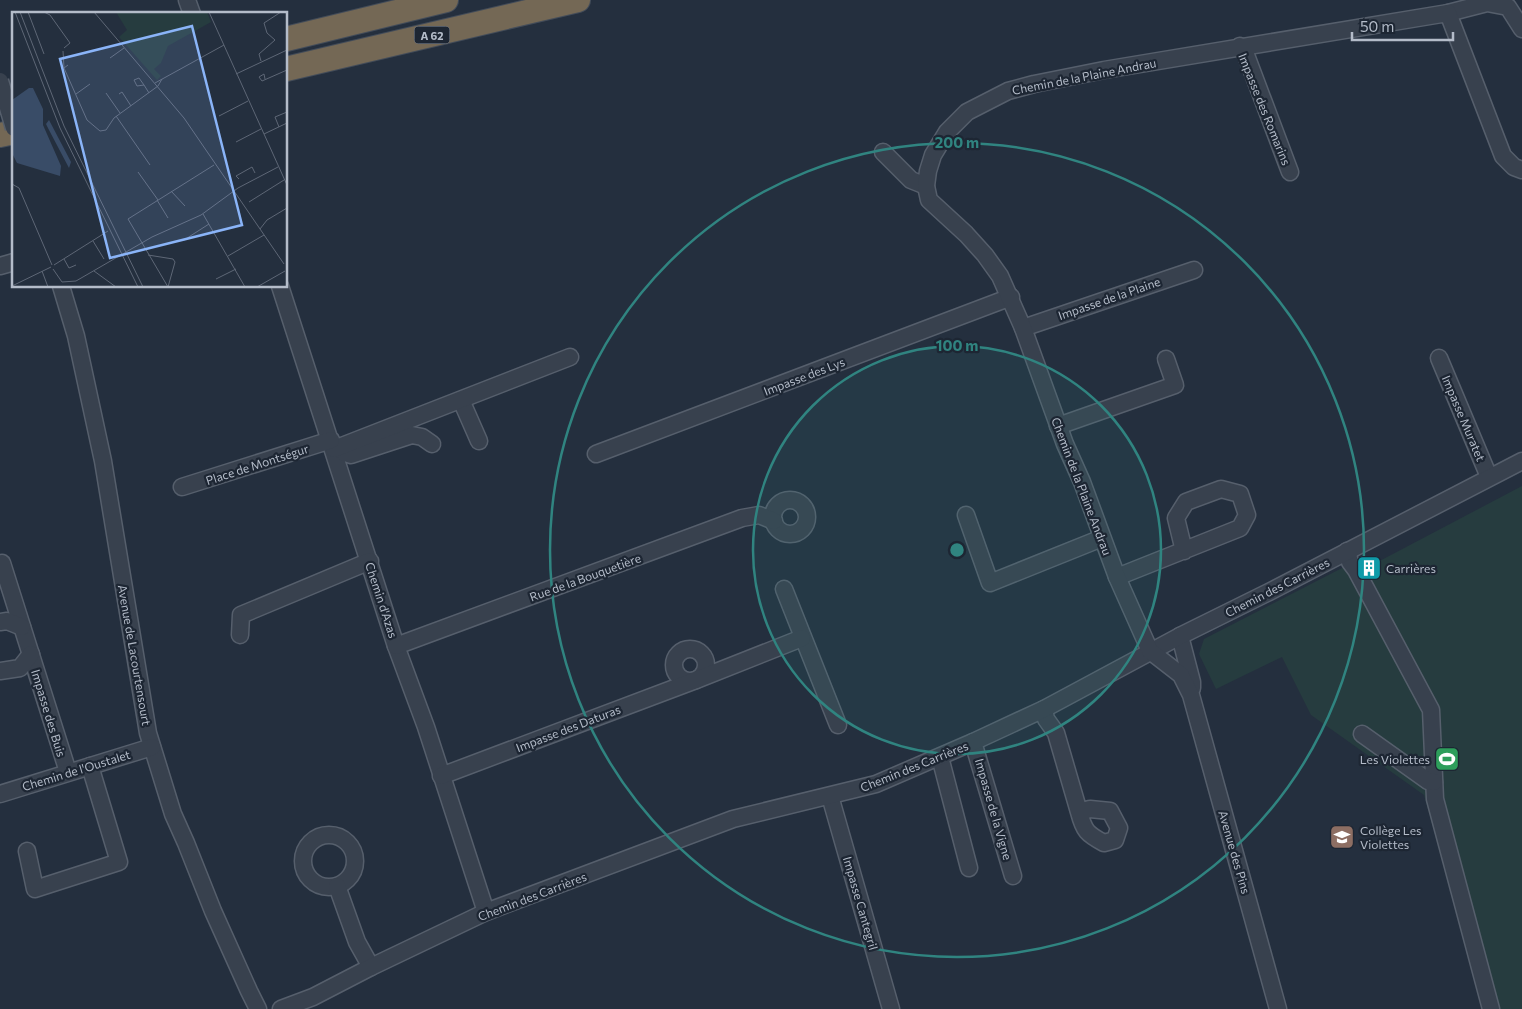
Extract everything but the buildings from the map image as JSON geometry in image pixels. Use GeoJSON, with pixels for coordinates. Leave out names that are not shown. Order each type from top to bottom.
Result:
{"type":"FeatureCollection","features":[{"type":"Feature","properties":{"kind":"highway","name":"A 62"},"geometry":{"type":"LineString","coordinates":[[288,39],[446,0]]}},
{"type":"Feature","properties":{"kind":"highway","name":"A 62"},"geometry":{"type":"LineString","coordinates":[[288,69],[578,0]]}},
{"type":"Feature","properties":{"kind":"highway"},"geometry":{"type":"LineString","coordinates":[[0,135],[12,131]]}},
{"type":"Feature","properties":{"kind":"street"},"geometry":{"type":"LineString","coordinates":[[187,0],[191,12]]}},
{"type":"Feature","properties":{"kind":"street","name":"Chemin de la Plaine Andrau"},"geometry":{"type":"LineString","coordinates":[[1150,651],[1117,577],[1082,482],[1058,426],[1011,298],[1000,276],[985,255],[966,234],[929,200],[926,186],[933,155],[947,132],[967,112],[1008,90],[1034,84],[1240,46],[1448,12],[1486,3],[1508,7],[1522,29]]}},
{"type":"Feature","properties":{"kind":"street"},"geometry":{"type":"LineString","coordinates":[[1448,12],[1503,156],[1514,167],[1522,170]]}},
{"type":"Feature","properties":{"kind":"street","name":"Impasse des Romarins"},"geometry":{"type":"LineString","coordinates":[[1240,46],[1246,55],[1290,172]]}},
{"type":"Feature","properties":{"kind":"street"},"geometry":{"type":"LineString","coordinates":[[0,81],[12,123]]}},
{"type":"Feature","properties":{"kind":"street"},"geometry":{"type":"LineString","coordinates":[[883,152],[911,180],[926,186]]}},
{"type":"Feature","properties":{"kind":"street","name":"Impasse de la Plaine"},"geometry":{"type":"LineString","coordinates":[[1023,328],[1194,270]]}},
{"type":"Feature","properties":{"kind":"street","name":"Avenue de Lacourtensourt"},"geometry":{"type":"LineString","coordinates":[[62,288],[76,336],[104,461],[144,715],[152,747],[173,814],[213,911],[248,991],[258,1009]]}},
{"type":"Feature","properties":{"kind":"street","name":"Chemin d'Azas"},"geometry":{"type":"LineString","coordinates":[[281,288],[334,446],[396,646],[426,727],[486,912]]}},
{"type":"Feature","properties":{"kind":"street","name":"Impasse des Lys"},"geometry":{"type":"LineString","coordinates":[[596,454],[1011,298]]}},
{"type":"Feature","properties":{"kind":"street","name":"Place de Montségur"},"geometry":{"type":"LineString","coordinates":[[182,487],[334,446],[570,357]]}},
{"type":"Feature","properties":{"kind":"street","name":"Impasse Muratet"},"geometry":{"type":"LineString","coordinates":[[1440,358],[1489,477]]}},
{"type":"Feature","properties":{"kind":"street"},"geometry":{"type":"LineString","coordinates":[[1058,426],[1175,385],[1166,359]]}},
{"type":"Feature","properties":{"kind":"street"},"geometry":{"type":"LineString","coordinates":[[460,400],[480,441]]}},
{"type":"Feature","properties":{"kind":"street"},"geometry":{"type":"LineString","coordinates":[[334,446],[351,455],[412,435],[422,437],[432,444]]}},
{"type":"Feature","properties":{"kind":"street","name":"Chemin des Carrières"},"geometry":{"type":"LineString","coordinates":[[281,1009],[313,997],[486,912],[734,819],[876,784],[974,742],[1044,709],[1150,651],[1522,461]]}},
{"type":"Feature","properties":{"kind":"street"},"geometry":{"type":"LineString","coordinates":[[1117,577],[1184,551],[1240,528],[1247,515],[1240,494],[1221,489],[1186,502],[1176,518],[1184,551]]}},
{"type":"Feature","properties":{"kind":"street","name":"Rue de la Bouquetière"},"geometry":{"type":"LineString","coordinates":[[396,646],[742,518],[759,515],[774,520]]}},
{"type":"Feature","properties":{"kind":"street"},"geometry":{"type":"LineString","coordinates":[[966,515],[990,584],[1102,538]]}},
{"type":"Feature","properties":{"kind":"street"},"geometry":{"type":"LineString","coordinates":[[1347,551],[1350,562],[1431,710],[1435,799],[1491,1009]]}},
{"type":"Feature","properties":{"kind":"street"},"geometry":{"type":"LineString","coordinates":[[240,635],[241,615],[370,561]]}},
{"type":"Feature","properties":{"kind":"street","name":"Impasse des Buis"},"geometry":{"type":"LineString","coordinates":[[2,563],[68,772]]}},
{"type":"Feature","properties":{"kind":"street"},"geometry":{"type":"LineString","coordinates":[[784,589],[838,725]]}},
{"type":"Feature","properties":{"kind":"street"},"geometry":{"type":"LineString","coordinates":[[0,622],[7,621],[22,627]]}},
{"type":"Feature","properties":{"kind":"street","name":"Avenue des Pins"},"geometry":{"type":"LineString","coordinates":[[1180,636],[1192,682],[1191,695]]}},
{"type":"Feature","properties":{"kind":"street","name":"Impasse des Daturas"},"geometry":{"type":"LineString","coordinates":[[441,776],[802,638]]}},
{"type":"Feature","properties":{"kind":"street","name":"Avenue des Pins"},"geometry":{"type":"LineString","coordinates":[[1150,651],[1181,675],[1191,695],[1278,1009]]}},
{"type":"Feature","properties":{"kind":"street","name":"Impasse des Buis"},"geometry":{"type":"LineString","coordinates":[[0,671],[20,668],[31,654]]}},
{"type":"Feature","properties":{"kind":"street"},"geometry":{"type":"LineString","coordinates":[[1044,709],[1046,719],[1056,732],[1078,812]]}},
{"type":"Feature","properties":{"kind":"street"},"geometry":{"type":"LineString","coordinates":[[1362,734],[1428,781],[1434,782]]}},
{"type":"Feature","properties":{"kind":"street","name":"Impasse de la Vigne"},"geometry":{"type":"LineString","coordinates":[[974,742],[1013,876]]}},
{"type":"Feature","properties":{"kind":"street","name":"Chemin de l'Oustalet"},"geometry":{"type":"LineString","coordinates":[[0,794],[152,747]]}},
{"type":"Feature","properties":{"kind":"street"},"geometry":{"type":"LineString","coordinates":[[940,757],[969,868]]}},
{"type":"Feature","properties":{"kind":"street"},"geometry":{"type":"LineString","coordinates":[[27,851],[35,889],[119,862],[90,766]]}},
{"type":"Feature","properties":{"kind":"street","name":"Impasse Cantegril"},"geometry":{"type":"LineString","coordinates":[[830,796],[891,1009]]}},
{"type":"Feature","properties":{"kind":"street"},"geometry":{"type":"LineString","coordinates":[[337,886],[357,942],[371,967]]}},
{"type":"Feature","properties":{"kind":"green space","name":"Les Violettes"},"geometry":{"type":"Polygon","coordinates":[[[1522,486],[1522,1009],[1484,1009],[1424,795],[1311,715],[1282,657],[1216,689],[1199,654],[1204,639],[1346,566],[1350,573],[1370,563],[1372,565],[1522,486]]]}},
{"type":"Feature","properties":{"kind":"place","name":"Carrières"},"geometry":{"type":"Point","coordinates":[1369,568]}},
{"type":"Feature","properties":{"kind":"place","name":"Les Violettes"},"geometry":{"type":"Point","coordinates":[1447,759]}},
{"type":"Feature","properties":{"kind":"place","name":"Collège Les Violettes"},"geometry":{"type":"Point","coordinates":[1342,837]}}]}
